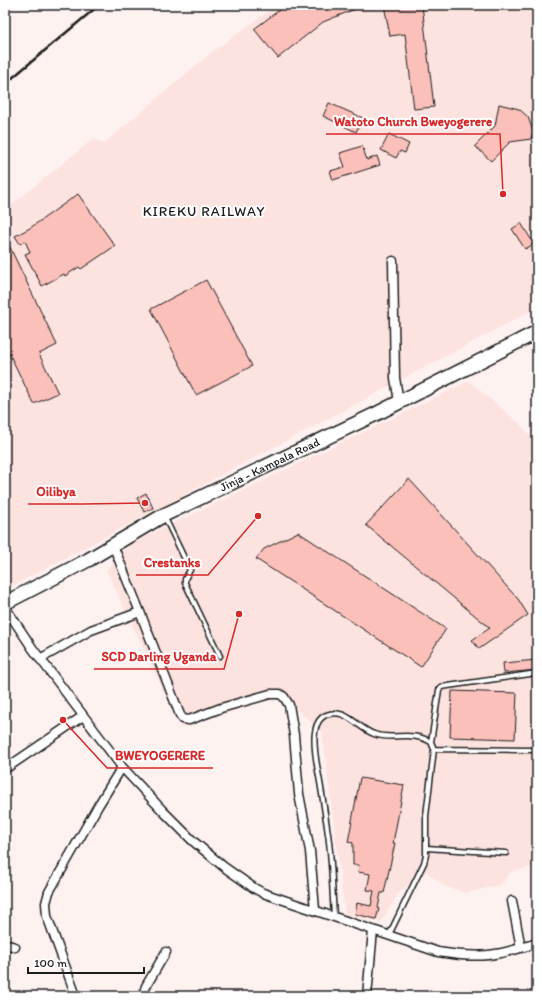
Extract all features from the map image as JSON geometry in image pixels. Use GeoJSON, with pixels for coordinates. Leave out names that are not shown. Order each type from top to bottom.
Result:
{"type":"FeatureCollection","features":[{"type":"Feature","properties":{"kind":"highway","name":"Jinja - Kampala Road"},"geometry":{"type":"LineString","coordinates":[[5,603],[88,560],[164,515],[399,402],[537,332]]}},
{"type":"Feature","properties":{"kind":"street"},"geometry":{"type":"LineString","coordinates":[[393,261],[395,378],[399,402]]}},
{"type":"Feature","properties":{"kind":"street"},"geometry":{"type":"LineString","coordinates":[[113,545],[182,718],[189,720],[221,708],[270,694],[280,694],[287,701],[294,735],[301,808],[310,851],[315,910]]}},
{"type":"Feature","properties":{"kind":"street"},"geometry":{"type":"LineString","coordinates":[[5,607],[40,659],[122,767],[162,811],[194,841],[224,867],[254,888],[263,893],[438,952],[460,956],[496,955],[537,943]]}},
{"type":"Feature","properties":{"kind":"street"},"geometry":{"type":"LineString","coordinates":[[40,659],[92,630],[140,612]]}},
{"type":"Feature","properties":{"kind":"street"},"geometry":{"type":"LineString","coordinates":[[8,767],[83,716]]}},
{"type":"Feature","properties":{"kind":"street"},"geometry":{"type":"LineString","coordinates":[[76,996],[47,916],[46,903],[54,882],[122,767]]}},
{"type":"Feature","properties":{"kind":"street"},"geometry":{"type":"LineString","coordinates":[[512,901],[521,948]]}},
{"type":"Feature","properties":{"kind":"street"},"geometry":{"type":"LineString","coordinates":[[367,996],[373,930]]}},
{"type":"Feature","properties":{"kind":"street"},"geometry":{"type":"LineString","coordinates":[[5,944],[15,947]]}},
{"type":"Feature","properties":{"kind":"street"},"geometry":{"type":"LineString","coordinates":[[143,996],[146,986],[166,952]]}},
{"type":"Feature","properties":{"kind":"lane"},"geometry":{"type":"LineString","coordinates":[[164,515],[190,570],[185,579],[185,584],[220,656]]}},
{"type":"Feature","properties":{"kind":"lane"},"geometry":{"type":"LineString","coordinates":[[389,935],[424,862],[426,848],[426,816],[434,749],[431,742],[439,690],[441,687],[537,674]]}},
{"type":"Feature","properties":{"kind":"lane"},"geometry":{"type":"LineString","coordinates":[[334,916],[329,837],[316,755],[315,732],[318,721],[325,716],[334,713],[343,714],[374,734],[384,736],[407,735],[423,737],[431,742]]}},
{"type":"Feature","properties":{"kind":"lane"},"geometry":{"type":"LineString","coordinates":[[434,749],[536,750]]}},
{"type":"Feature","properties":{"kind":"lane"},"geometry":{"type":"LineString","coordinates":[[426,848],[506,852]]}},
{"type":"Feature","properties":{"kind":"shaded area"},"geometry":{"type":"Polygon","coordinates":[[[277,5],[537,5],[537,308],[5,590],[5,198],[11,205],[93,139],[104,143],[209,54],[277,5]]]}},
{"type":"Feature","properties":{"kind":"shaded area"},"geometry":{"type":"Polygon","coordinates":[[[469,381],[518,422],[537,443],[537,866],[511,872],[501,885],[465,893],[444,886],[424,870],[399,893],[381,922],[345,915],[322,731],[280,696],[181,728],[106,570],[131,543],[469,381]]]}},
{"type":"Feature","properties":{"kind":"building"},"geometry":{"type":"Polygon","coordinates":[[[286,5],[365,5],[323,22],[278,58],[254,29],[286,5]]]}},
{"type":"Feature","properties":{"kind":"building"},"geometry":{"type":"Polygon","coordinates":[[[384,5],[422,5],[434,107],[414,109],[405,34],[390,36],[384,5]]]}},
{"type":"Feature","properties":{"kind":"building"},"geometry":{"type":"Polygon","coordinates":[[[329,103],[363,118],[356,132],[323,116],[329,103]]]}},
{"type":"Feature","properties":{"kind":"building"},"geometry":{"type":"Polygon","coordinates":[[[499,104],[519,109],[528,117],[533,131],[531,139],[510,142],[491,161],[475,146],[495,126],[499,104]]]}},
{"type":"Feature","properties":{"kind":"building"},"geometry":{"type":"Polygon","coordinates":[[[389,134],[409,144],[405,153],[400,151],[396,158],[381,150],[389,134]]]}},
{"type":"Feature","properties":{"kind":"building"},"geometry":{"type":"Polygon","coordinates":[[[362,146],[367,160],[377,156],[380,165],[333,180],[330,171],[345,167],[340,153],[362,146]]]}},
{"type":"Feature","properties":{"kind":"building"},"geometry":{"type":"Polygon","coordinates":[[[78,194],[115,246],[81,269],[79,267],[65,276],[64,274],[42,286],[25,254],[30,252],[25,241],[20,244],[15,236],[30,228],[78,194]]]}},
{"type":"Feature","properties":{"kind":"building"},"geometry":{"type":"Polygon","coordinates":[[[521,223],[534,244],[525,249],[512,229],[521,223]]]}},
{"type":"Feature","properties":{"kind":"building"},"geometry":{"type":"Polygon","coordinates":[[[5,237],[57,345],[39,354],[58,393],[34,404],[5,345],[5,237]]]}},
{"type":"Feature","properties":{"kind":"building"},"geometry":{"type":"Polygon","coordinates":[[[206,280],[252,366],[196,395],[151,309],[206,280]]]}},
{"type":"Feature","properties":{"kind":"building"},"geometry":{"type":"Polygon","coordinates":[[[409,479],[518,599],[528,615],[479,649],[472,640],[490,628],[366,525],[409,479]]]}},
{"type":"Feature","properties":{"kind":"building"},"geometry":{"type":"Polygon","coordinates":[[[146,493],[153,508],[144,512],[137,498],[146,493]]]}},
{"type":"Feature","properties":{"kind":"building"},"geometry":{"type":"Polygon","coordinates":[[[298,532],[446,629],[421,667],[256,559],[264,549],[298,532]]]}},
{"type":"Feature","properties":{"kind":"building"},"geometry":{"type":"Polygon","coordinates":[[[537,660],[537,670],[504,673],[503,663],[537,660]]]}},
{"type":"Feature","properties":{"kind":"building"},"geometry":{"type":"Polygon","coordinates":[[[452,691],[517,693],[515,739],[450,737],[452,691]]]}},
{"type":"Feature","properties":{"kind":"building"},"geometry":{"type":"Polygon","coordinates":[[[360,778],[404,785],[393,843],[395,843],[384,893],[381,893],[376,919],[355,914],[357,903],[371,906],[374,891],[367,890],[370,874],[358,872],[359,865],[353,865],[353,843],[348,842],[360,778]]]}},
{"type":"Feature","properties":{"kind":"railway"},"geometry":{"type":"LineString","coordinates":[[5,84],[99,5]]}},
{"type":"Feature","properties":{"kind":"place","name":"Watoto Church Bweyogerere"},"geometry":{"type":"Point","coordinates":[503,194]}},
{"type":"Feature","properties":{"kind":"place","name":"Oilibya"},"geometry":{"type":"Point","coordinates":[145,503]}},
{"type":"Feature","properties":{"kind":"place","name":"Crestanks"},"geometry":{"type":"Point","coordinates":[258,516]}},
{"type":"Feature","properties":{"kind":"place","name":"SCD Darling Uganda"},"geometry":{"type":"Point","coordinates":[239,614]}},
{"type":"Feature","properties":{"kind":"place","name":"BWEYOGERERE"},"geometry":{"type":"Point","coordinates":[63,720]}},
{"type":"Feature","properties":{"kind":"district","name":"KIREKU RAILWAY"},"geometry":{"type":"Point","coordinates":[204,211]}}]}
